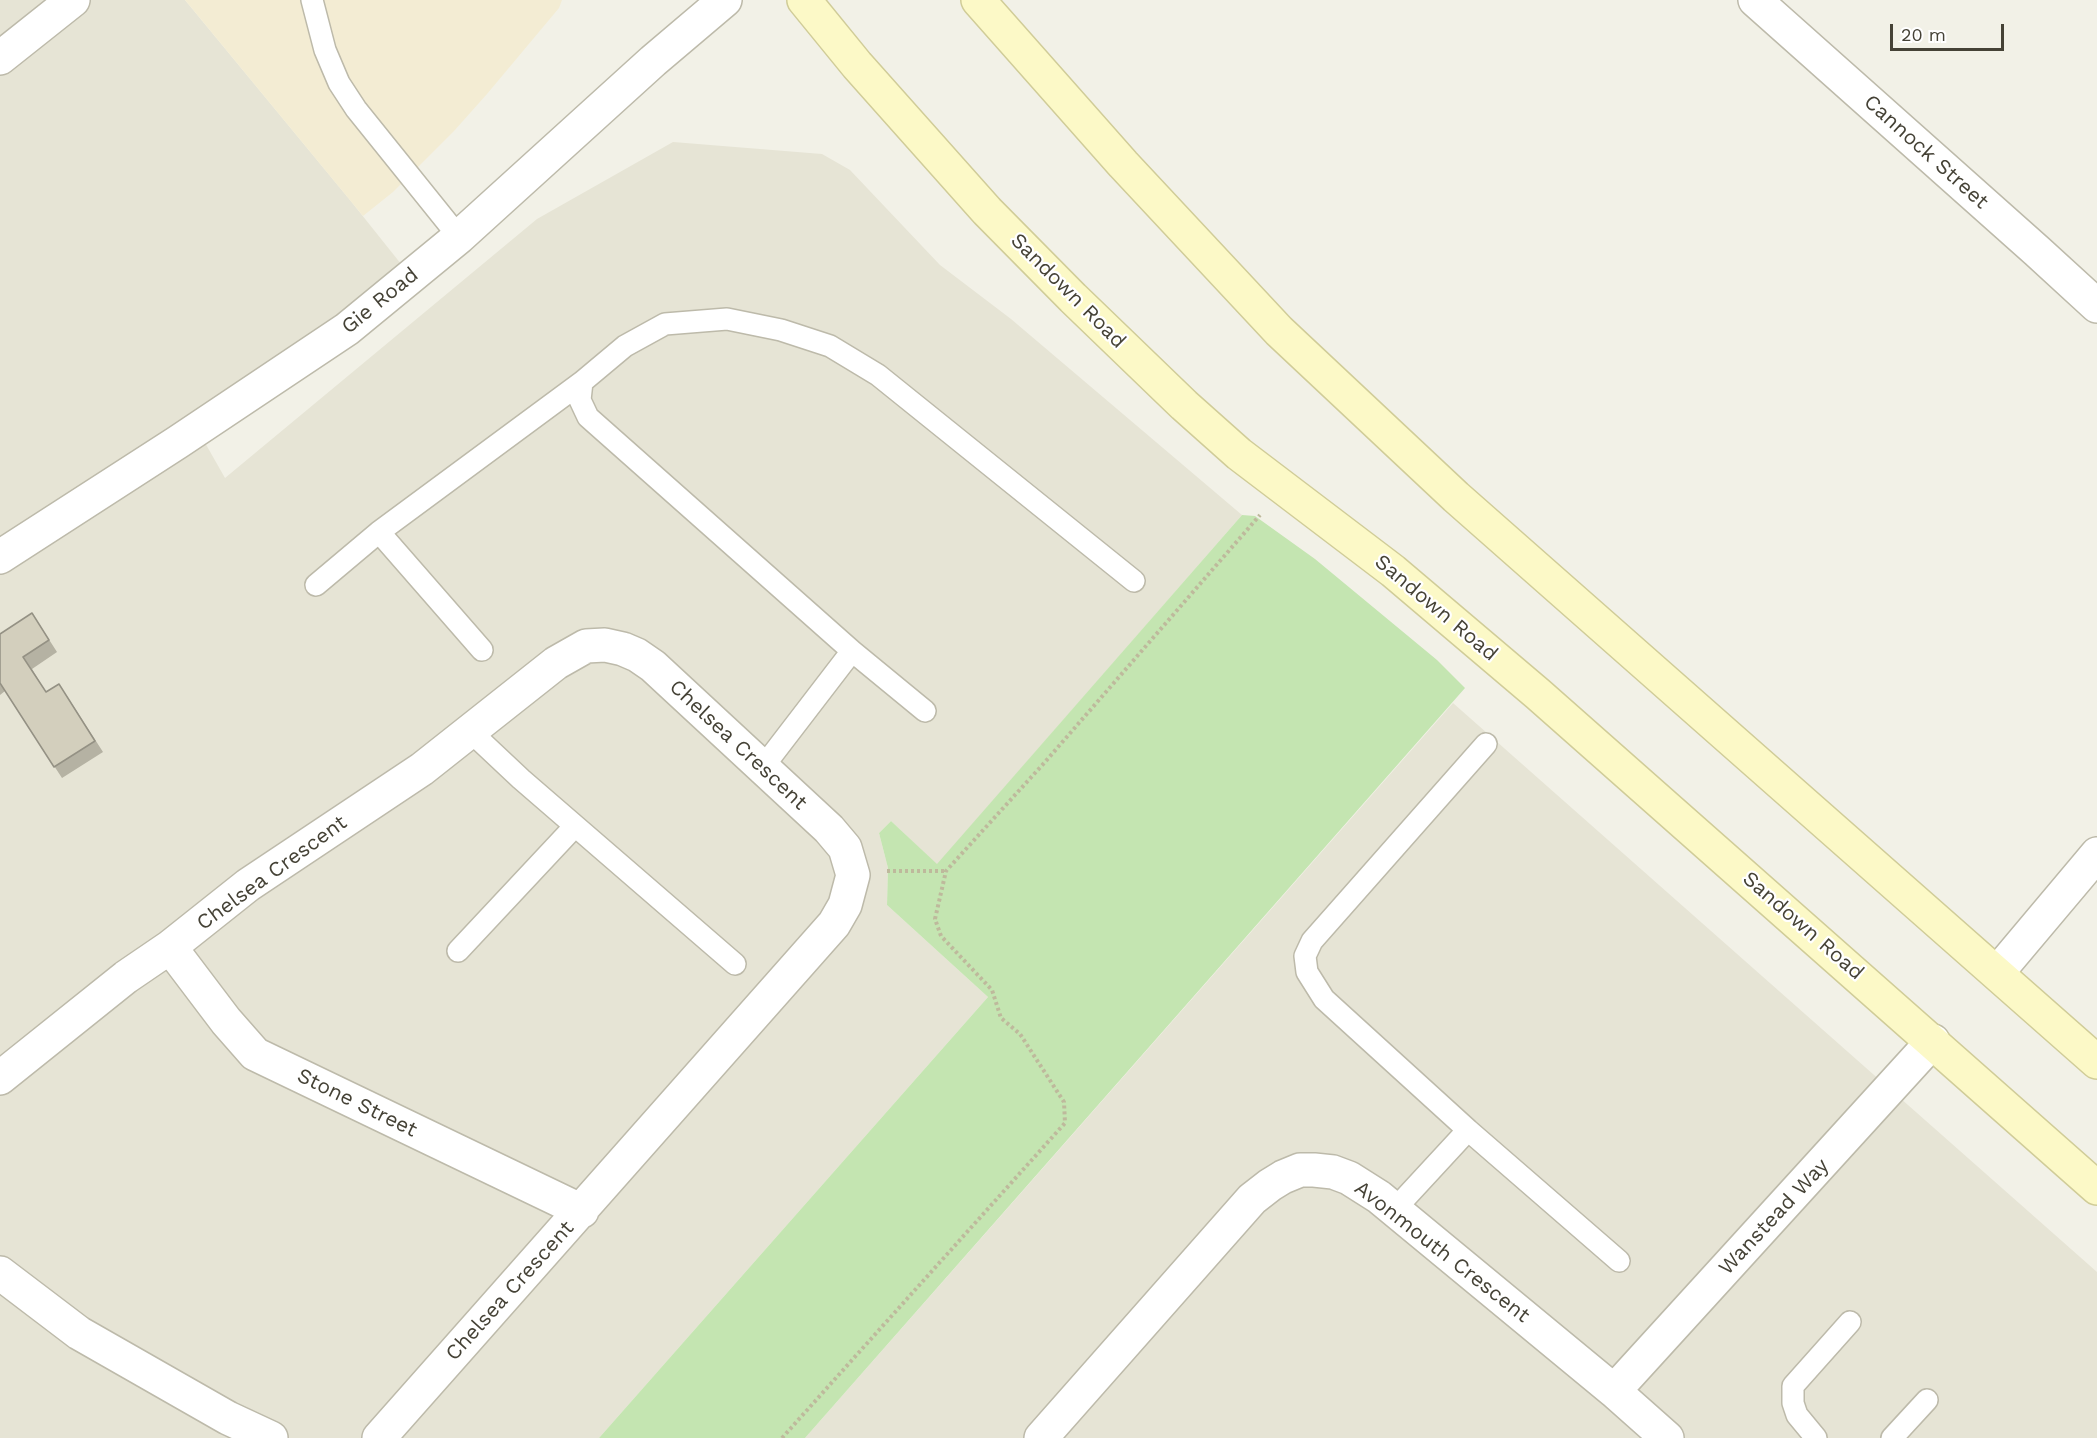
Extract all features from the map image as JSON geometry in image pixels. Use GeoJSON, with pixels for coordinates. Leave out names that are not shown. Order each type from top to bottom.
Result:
{"type":"FeatureCollection","features":[{"type":"Feature","properties":{"kind":"main road","name":"Sandown Road"},"geometry":{"type":"LineString","coordinates":[[804,0],[857,65],[987,211],[1072,298],[1184,405],[1239,454],[1393,571],[1502,663],[2097,1188]]}},
{"type":"Feature","properties":{"kind":"main road"},"geometry":{"type":"LineString","coordinates":[[978,0],[1123,164],[1279,331],[1474,512],[2097,1062]]}},
{"type":"Feature","properties":{"kind":"street"},"geometry":{"type":"LineString","coordinates":[[0,58],[73,0]]}},
{"type":"Feature","properties":{"kind":"street","name":"Gie Road"},"geometry":{"type":"LineString","coordinates":[[0,556],[178,442],[346,329],[459,237],[653,61],[725,0]]}},
{"type":"Feature","properties":{"kind":"street","name":"Cannock Street"},"geometry":{"type":"LineString","coordinates":[[1755,0],[2097,306]]}},
{"type":"Feature","properties":{"kind":"street","name":"Chelsea Crescent"},"geometry":{"type":"LineString","coordinates":[[0,1078],[126,977],[170,947],[248,885],[422,769],[563,658],[586,646],[605,645],[628,651],[653,666],[834,833],[845,848],[853,875],[845,905],[834,924],[379,1438]]}},
{"type":"Feature","properties":{"kind":"street"},"geometry":{"type":"LineString","coordinates":[[1996,973],[2097,854]]}},
{"type":"Feature","properties":{"kind":"street","name":"Stone Street"},"geometry":{"type":"LineString","coordinates":[[170,947],[226,1021],[255,1054],[582,1210]]}},
{"type":"Feature","properties":{"kind":"street","name":"Wanstead Way"},"geometry":{"type":"LineString","coordinates":[[1614,1391],[1933,1041]]}},
{"type":"Feature","properties":{"kind":"street","name":"Avonmouth Crescent"},"geometry":{"type":"LineString","coordinates":[[1041,1438],[1252,1199],[1270,1185],[1300,1170],[1314,1170],[1333,1172],[1364,1186],[1395,1209],[1614,1391],[1667,1438]]}},
{"type":"Feature","properties":{"kind":"street"},"geometry":{"type":"LineString","coordinates":[[0,1273],[78,1333],[228,1418],[271,1438]]}},
{"type":"Feature","properties":{"kind":"lane"},"geometry":{"type":"LineString","coordinates":[[312,0],[325,50],[339,83],[356,109],[459,237]]}},
{"type":"Feature","properties":{"kind":"lane"},"geometry":{"type":"LineString","coordinates":[[316,585],[379,532],[582,382],[625,346],[665,324],[727,320],[781,330],[830,346],[878,375],[1134,581]]}},
{"type":"Feature","properties":{"kind":"lane"},"geometry":{"type":"LineString","coordinates":[[582,382],[580,400],[588,417],[852,651],[924,711]]}},
{"type":"Feature","properties":{"kind":"lane"},"geometry":{"type":"LineString","coordinates":[[379,532],[482,650]]}},
{"type":"Feature","properties":{"kind":"lane"},"geometry":{"type":"LineString","coordinates":[[763,767],[852,651]]}},
{"type":"Feature","properties":{"kind":"lane"},"geometry":{"type":"LineString","coordinates":[[471,732],[575,826],[735,964]]}},
{"type":"Feature","properties":{"kind":"lane"},"geometry":{"type":"LineString","coordinates":[[1486,744],[1312,941],[1305,956],[1307,972],[1324,999],[1468,1130],[1619,1261]]}},
{"type":"Feature","properties":{"kind":"lane"},"geometry":{"type":"LineString","coordinates":[[458,951],[575,826]]}},
{"type":"Feature","properties":{"kind":"lane"},"geometry":{"type":"LineString","coordinates":[[1395,1209],[1468,1130]]}},
{"type":"Feature","properties":{"kind":"lane"},"geometry":{"type":"LineString","coordinates":[[1816,1438],[1797,1414],[1793,1403],[1793,1386],[1850,1322]]}},
{"type":"Feature","properties":{"kind":"lane"},"geometry":{"type":"LineString","coordinates":[[1892,1438],[1927,1400]]}},
{"type":"Feature","properties":{"kind":"path"},"geometry":{"type":"LineString","coordinates":[[782,1438],[1065,1124],[1064,1102],[1020,1034],[1001,1018],[992,990],[941,936],[935,919],[946,871],[1030,779],[1263,512]]}},
{"type":"Feature","properties":{"kind":"path"},"geometry":{"type":"LineString","coordinates":[[853,875],[887,871],[946,871]]}},
{"type":"Feature","properties":{"kind":"shaded area"},"geometry":{"type":"Polygon","coordinates":[[[0,0],[185,0],[413,279],[200,434],[225,478],[537,219],[673,142],[822,154],[850,170],[940,265],[1011,319],[1242,515],[937,865],[891,821],[879,833],[888,868],[887,905],[988,997],[599,1438],[0,1438],[0,0]]]}},
{"type":"Feature","properties":{"kind":"shaded area"},"geometry":{"type":"Polygon","coordinates":[[[185,0],[562,0],[559,8],[454,131],[393,192],[363,216],[185,0]]]}},
{"type":"Feature","properties":{"kind":"shaded area"},"geometry":{"type":"Polygon","coordinates":[[[1453,703],[2097,1272],[2097,1438],[805,1438],[1453,703]]]}},
{"type":"Feature","properties":{"kind":"green space"},"geometry":{"type":"Polygon","coordinates":[[[1242,515],[1255,516],[1315,559],[1437,660],[1465,688],[805,1438],[599,1438],[988,997],[887,905],[888,868],[879,833],[891,821],[937,864],[1242,515]]]}},
{"type":"Feature","properties":{"kind":"building"},"geometry":{"type":"Polygon","coordinates":[[[32,613],[49,640],[23,657],[46,692],[59,684],[95,741],[54,767],[0,683],[0,634],[32,613]]]}}]}
